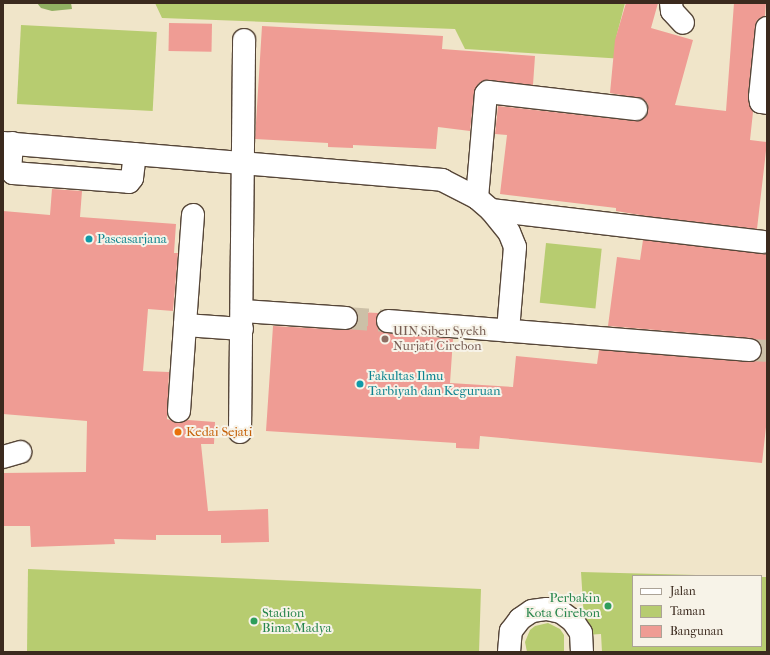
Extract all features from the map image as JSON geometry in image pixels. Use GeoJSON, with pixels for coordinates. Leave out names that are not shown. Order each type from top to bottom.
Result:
{"type":"FeatureCollection","features":[{"type":"Feature","properties":{"kind":"street"},"geometry":{"type":"LineString","coordinates":[[672,3],[672,11],[683,23]]}},
{"type":"Feature","properties":{"kind":"street"},"geometry":{"type":"LineString","coordinates":[[767,28],[760,97],[761,102],[767,103]]}},
{"type":"Feature","properties":{"kind":"street"},"geometry":{"type":"LineString","coordinates":[[240,432],[243,320],[244,40]]}},
{"type":"Feature","properties":{"kind":"street"},"geometry":{"type":"LineString","coordinates":[[484,204],[486,94],[488,92],[636,110]]}},
{"type":"Feature","properties":{"kind":"street"},"geometry":{"type":"LineString","coordinates":[[135,154],[132,178],[129,182],[13,173],[10,169],[7,143],[442,180],[484,204],[510,232],[515,247],[508,331]]}},
{"type":"Feature","properties":{"kind":"street"},"geometry":{"type":"LineString","coordinates":[[484,204],[763,242]]}},
{"type":"Feature","properties":{"kind":"street"},"geometry":{"type":"LineString","coordinates":[[179,412],[192,215]]}},
{"type":"Feature","properties":{"kind":"street"},"geometry":{"type":"LineString","coordinates":[[185,325],[243,320],[346,318]]}},
{"type":"Feature","properties":{"kind":"street"},"geometry":{"type":"LineString","coordinates":[[388,321],[750,350]]}},
{"type":"Feature","properties":{"kind":"street"},"geometry":{"type":"LineString","coordinates":[[509,652],[511,631],[520,618],[532,611],[547,608],[561,612],[573,621],[581,633],[582,652]]}},
{"type":"Feature","properties":{"kind":"green space"},"geometry":{"type":"Polygon","coordinates":[[[37,3],[71,3],[72,9],[52,11],[41,8],[37,3]]]}},
{"type":"Feature","properties":{"kind":"green space"},"geometry":{"type":"Polygon","coordinates":[[[155,3],[625,3],[616,38],[641,60],[465,49],[455,29],[162,18],[155,3]]]}},
{"type":"Feature","properties":{"kind":"green space"},"geometry":{"type":"Polygon","coordinates":[[[21,25],[157,32],[153,111],[17,104],[21,25]]]}},
{"type":"Feature","properties":{"kind":"green space"},"geometry":{"type":"Polygon","coordinates":[[[546,243],[602,249],[595,309],[540,303],[546,243]]]}},
{"type":"Feature","properties":{"kind":"green space","name":"Stadion Bima Madya"},"geometry":{"type":"Polygon","coordinates":[[[28,569],[481,589],[479,652],[27,652],[28,569]]]}},
{"type":"Feature","properties":{"kind":"green space","name":"Perbakin Kota Cirebon"},"geometry":{"type":"Polygon","coordinates":[[[581,572],[696,575],[632,575],[632,647],[762,647],[762,577],[767,577],[767,652],[602,652],[601,634],[585,635],[581,572]]]}},
{"type":"Feature","properties":{"kind":"green space"},"geometry":{"type":"Polygon","coordinates":[[[548,623],[560,629],[564,635],[564,652],[527,652],[525,642],[530,630],[535,626],[548,623]]]}},
{"type":"Feature","properties":{"kind":"building"},"geometry":{"type":"Polygon","coordinates":[[[626,3],[658,3],[651,28],[693,40],[675,105],[726,111],[734,3],[766,3],[765,16],[757,20],[755,27],[748,96],[753,112],[750,140],[767,142],[757,229],[646,216],[616,211],[616,208],[500,194],[507,135],[495,134],[498,106],[635,121],[646,116],[648,104],[643,99],[610,93],[615,40],[626,3]]]}},
{"type":"Feature","properties":{"kind":"building"},"geometry":{"type":"Polygon","coordinates":[[[169,23],[212,24],[212,52],[169,51],[169,23]]]}},
{"type":"Feature","properties":{"kind":"building"},"geometry":{"type":"Polygon","coordinates":[[[262,26],[443,36],[442,49],[535,56],[533,85],[489,80],[479,83],[474,93],[470,131],[438,127],[436,149],[353,145],[353,148],[328,147],[328,143],[255,139],[262,26]]]}},
{"type":"Feature","properties":{"kind":"building"},"geometry":{"type":"Polygon","coordinates":[[[52,189],[82,191],[80,217],[176,224],[174,253],[178,253],[173,311],[148,309],[143,371],[169,372],[167,419],[179,423],[188,420],[215,422],[214,444],[201,444],[208,511],[268,509],[269,542],[221,543],[221,535],[156,535],[156,540],[114,539],[115,544],[31,547],[30,526],[3,526],[3,473],[86,472],[87,421],[3,414],[3,211],[50,215],[52,189]]]}},
{"type":"Feature","properties":{"kind":"building"},"geometry":{"type":"Polygon","coordinates":[[[643,240],[767,254],[767,418],[762,463],[480,436],[479,449],[456,448],[456,443],[266,431],[273,326],[346,330],[357,325],[357,312],[378,313],[377,326],[387,333],[453,339],[450,383],[513,387],[516,356],[597,364],[599,350],[749,362],[760,357],[761,345],[751,338],[608,326],[617,257],[640,260],[643,240]]]}},
{"type":"Feature","properties":{"kind":"tunnel"},"geometry":{"type":"LineString","coordinates":[[346,318],[388,321]]}},
{"type":"Feature","properties":{"kind":"tunnel"},"geometry":{"type":"LineString","coordinates":[[750,350],[767,351]]}},
{"type":"Feature","properties":{"kind":"place","name":"Pascasarjana"},"geometry":{"type":"Point","coordinates":[89,239]}},
{"type":"Feature","properties":{"kind":"place","name":"UIN Siber Syekh Nurjati Cirebon"},"geometry":{"type":"Point","coordinates":[385,339]}},
{"type":"Feature","properties":{"kind":"place","name":"Fakultas Ilmu Tarbiyah dan Keguruan"},"geometry":{"type":"Point","coordinates":[360,384]}},
{"type":"Feature","properties":{"kind":"place","name":"Kedai Sejati"},"geometry":{"type":"Point","coordinates":[178,432]}},
{"type":"Feature","properties":{"kind":"place","name":"Perbakin Kota Cirebon"},"geometry":{"type":"Point","coordinates":[608,606]}},
{"type":"Feature","properties":{"kind":"place","name":"Stadion Bima Madya"},"geometry":{"type":"Point","coordinates":[254,621]}}]}
